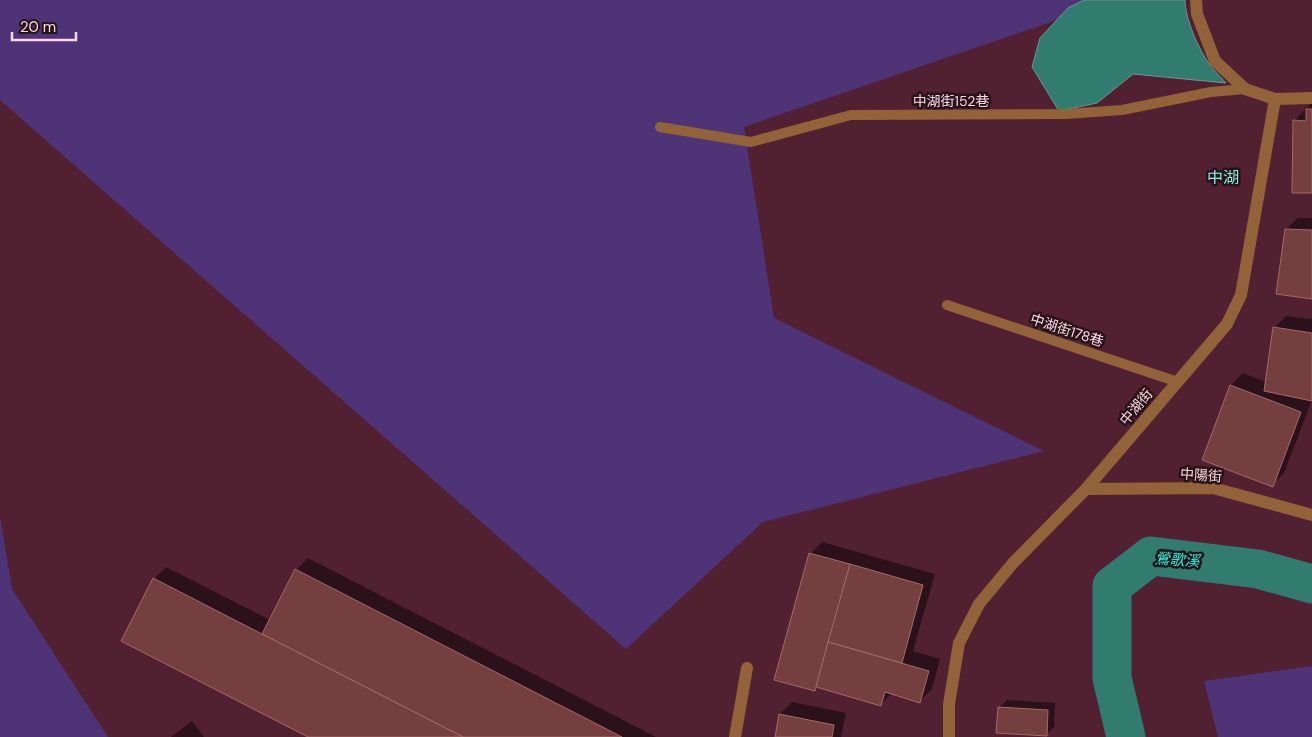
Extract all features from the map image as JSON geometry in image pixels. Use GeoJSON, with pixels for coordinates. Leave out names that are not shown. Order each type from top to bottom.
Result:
{"type":"FeatureCollection","features":[{"type":"Feature","properties":{"kind":"street"},"geometry":{"type":"LineString","coordinates":[[1196,0],[1197,14],[1216,61],[1245,89],[1275,99],[1312,98]]}},
{"type":"Feature","properties":{"kind":"street","name":"中湖街"},"geometry":{"type":"LineString","coordinates":[[949,737],[949,704],[959,643],[979,604],[1013,563],[1086,489],[1227,324],[1241,295],[1275,99]]}},
{"type":"Feature","properties":{"kind":"street","name":"中陽街"},"geometry":{"type":"LineString","coordinates":[[1086,489],[1213,488],[1312,515]]}},
{"type":"Feature","properties":{"kind":"street"},"geometry":{"type":"LineString","coordinates":[[735,737],[747,668]]}},
{"type":"Feature","properties":{"kind":"lane","name":"中湖街152巷"},"geometry":{"type":"LineString","coordinates":[[660,127],[751,142],[851,115],[1066,114],[1122,110],[1211,92],[1245,89]]}},
{"type":"Feature","properties":{"kind":"lane","name":"中湖街178巷"},"geometry":{"type":"LineString","coordinates":[[947,305],[1178,382]]}},
{"type":"Feature","properties":{"kind":"shaded area"},"geometry":{"type":"Polygon","coordinates":[[[0,0],[1115,0],[744,127],[774,318],[1044,451],[763,522],[626,649],[0,100],[0,0]]]}},
{"type":"Feature","properties":{"kind":"shaded area"},"geometry":{"type":"Polygon","coordinates":[[[1084,0],[1185,0],[1187,16],[1197,43],[1213,70],[1226,83],[1133,74],[1097,103],[1059,111],[1032,67],[1040,38],[1068,8],[1084,0]]]}},
{"type":"Feature","properties":{"kind":"shaded area"},"geometry":{"type":"Polygon","coordinates":[[[0,517],[12,589],[108,737],[0,737],[0,517]]]}},
{"type":"Feature","properties":{"kind":"shaded area"},"geometry":{"type":"Polygon","coordinates":[[[1312,666],[1312,737],[1218,737],[1204,681],[1312,666]]]}},
{"type":"Feature","properties":{"kind":"building"},"geometry":{"type":"Polygon","coordinates":[[[1306,109],[1312,109],[1312,193],[1292,193],[1293,120],[1306,121],[1306,109]]]}},
{"type":"Feature","properties":{"kind":"building"},"geometry":{"type":"Polygon","coordinates":[[[1285,229],[1312,230],[1312,299],[1276,294],[1285,229]]]}},
{"type":"Feature","properties":{"kind":"building"},"geometry":{"type":"Polygon","coordinates":[[[1273,327],[1312,333],[1312,401],[1264,391],[1273,327]]]}},
{"type":"Feature","properties":{"kind":"building"},"geometry":{"type":"Polygon","coordinates":[[[1230,385],[1301,412],[1273,487],[1202,460],[1230,385]]]}},
{"type":"Feature","properties":{"kind":"building"},"geometry":{"type":"Polygon","coordinates":[[[809,553],[850,564],[815,691],[774,680],[809,553]]]}},
{"type":"Feature","properties":{"kind":"building"},"geometry":{"type":"Polygon","coordinates":[[[850,564],[923,585],[902,663],[828,642],[850,564]]]}},
{"type":"Feature","properties":{"kind":"building"},"geometry":{"type":"Polygon","coordinates":[[[295,569],[622,737],[463,737],[262,634],[295,569]]]}},
{"type":"Feature","properties":{"kind":"building"},"geometry":{"type":"Polygon","coordinates":[[[153,578],[463,737],[308,737],[121,641],[153,578]]]}},
{"type":"Feature","properties":{"kind":"building"},"geometry":{"type":"Polygon","coordinates":[[[828,642],[929,671],[920,703],[885,692],[881,706],[816,687],[828,642]]]}},
{"type":"Feature","properties":{"kind":"building"},"geometry":{"type":"Polygon","coordinates":[[[998,707],[1048,710],[1047,736],[996,733],[998,707]]]}},
{"type":"Feature","properties":{"kind":"building"},"geometry":{"type":"Polygon","coordinates":[[[779,714],[834,725],[832,737],[775,737],[779,714]]]}},
{"type":"Feature","properties":{"kind":"waterway","name":"鶯歌溪"},"geometry":{"type":"LineString","coordinates":[[1126,737],[1112,678],[1112,586],[1151,556],[1258,569],[1312,584]]}},
{"type":"Feature","properties":{"kind":"district","name":"中湖"},"geometry":{"type":"Point","coordinates":[1223,177]}}]}
